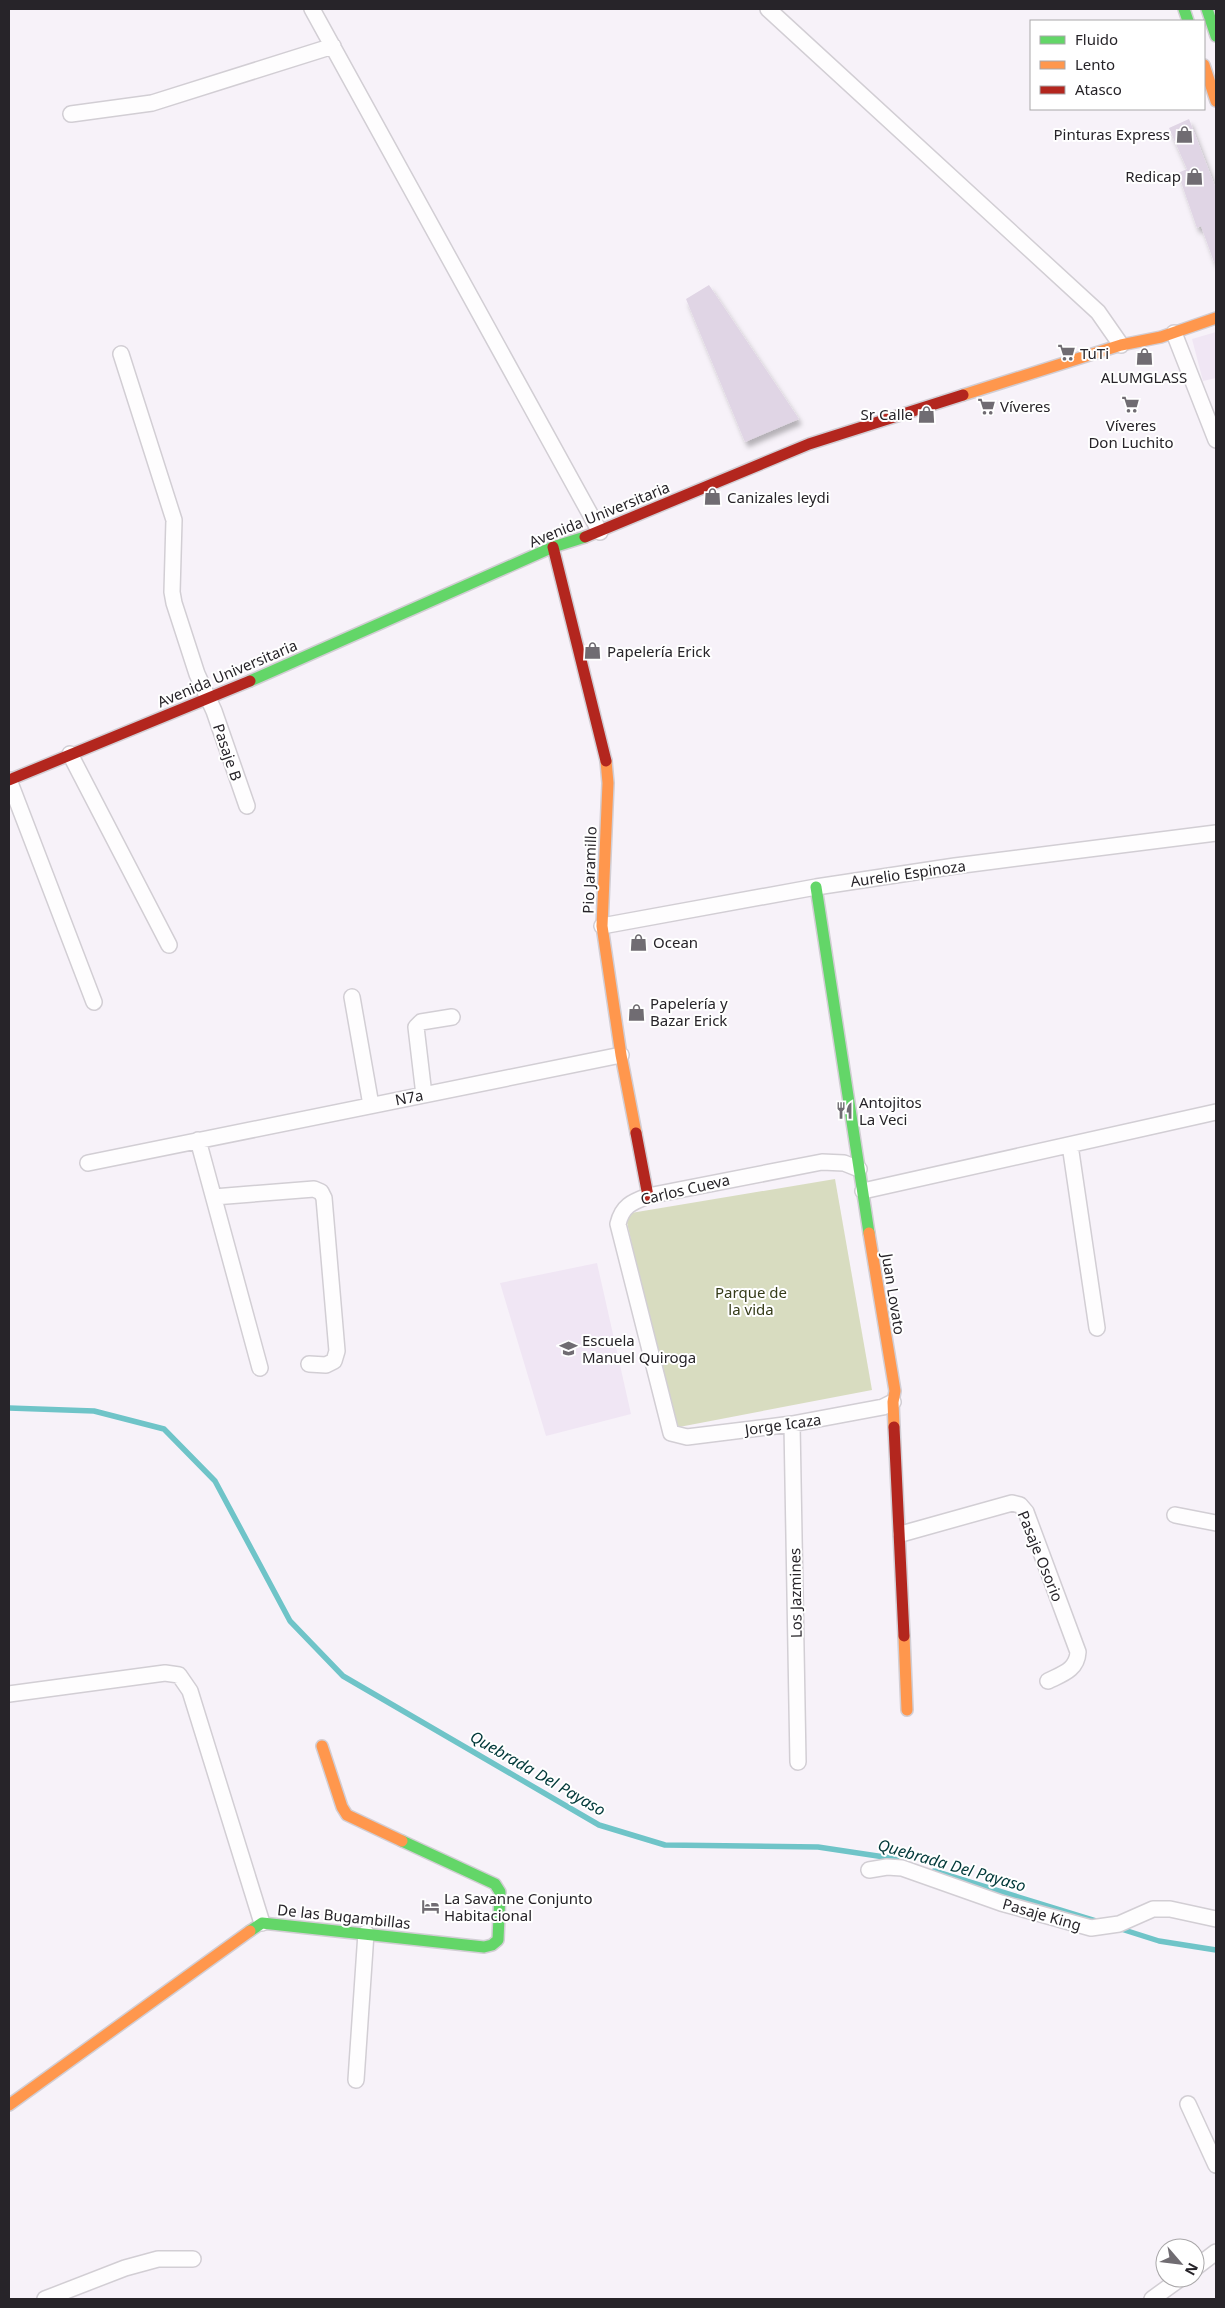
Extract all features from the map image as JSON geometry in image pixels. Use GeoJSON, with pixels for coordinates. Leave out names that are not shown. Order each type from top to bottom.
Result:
{"type":"FeatureCollection","features":[{"type":"Feature","properties":{"kind":"street"},"geometry":{"type":"LineString","coordinates":[[312,9],[600,532]]}},
{"type":"Feature","properties":{"kind":"street"},"geometry":{"type":"LineString","coordinates":[[768,9],[1098,312],[1120,345]]}},
{"type":"Feature","properties":{"kind":"street"},"geometry":{"type":"LineString","coordinates":[[1207,9],[1216,36]]}},
{"type":"Feature","properties":{"kind":"street"},"geometry":{"type":"LineString","coordinates":[[71,114],[152,103],[333,46]]}},
{"type":"Feature","properties":{"kind":"street"},"geometry":{"type":"LineString","coordinates":[[1205,68],[1216,101]]}},
{"type":"Feature","properties":{"kind":"street","name":"Avenida Universitaria"},"geometry":{"type":"LineString","coordinates":[[9,780],[208,699],[552,547],[600,532],[809,444],[1120,345],[1174,333],[1216,318]]}},
{"type":"Feature","properties":{"kind":"street"},"geometry":{"type":"LineString","coordinates":[[1174,333],[1216,440]]}},
{"type":"Feature","properties":{"kind":"street","name":"Pasaje B"},"geometry":{"type":"LineString","coordinates":[[121,354],[174,520],[172,592],[197,674],[247,806]]}},
{"type":"Feature","properties":{"kind":"street","name":"Pio Jaramillo"},"geometry":{"type":"LineString","coordinates":[[552,547],[606,759],[608,783],[602,926],[621,1055],[648,1196]]}},
{"type":"Feature","properties":{"kind":"street"},"geometry":{"type":"LineString","coordinates":[[70,754],[169,945]]}},
{"type":"Feature","properties":{"kind":"street"},"geometry":{"type":"LineString","coordinates":[[9,780],[94,1002]]}},
{"type":"Feature","properties":{"kind":"street","name":"Aurelio Espinoza"},"geometry":{"type":"LineString","coordinates":[[602,926],[816,887],[955,866],[1216,833]]}},
{"type":"Feature","properties":{"kind":"street","name":"Juan Lovato"},"geometry":{"type":"LineString","coordinates":[[816,887],[895,1390],[893,1402],[901,1534],[907,1710]]}},
{"type":"Feature","properties":{"kind":"street"},"geometry":{"type":"LineString","coordinates":[[352,997],[371,1105]]}},
{"type":"Feature","properties":{"kind":"street"},"geometry":{"type":"LineString","coordinates":[[424,1094],[416,1027],[421,1022],[452,1017]]}},
{"type":"Feature","properties":{"kind":"street","name":"N7a"},"geometry":{"type":"LineString","coordinates":[[88,1163],[621,1055]]}},
{"type":"Feature","properties":{"kind":"street"},"geometry":{"type":"LineString","coordinates":[[863,1191],[1216,1112]]}},
{"type":"Feature","properties":{"kind":"street"},"geometry":{"type":"LineString","coordinates":[[198,1140],[260,1368]]}},
{"type":"Feature","properties":{"kind":"street"},"geometry":{"type":"LineString","coordinates":[[1070,1145],[1097,1328]]}},
{"type":"Feature","properties":{"kind":"street","name":"Carlos Cueva"},"geometry":{"type":"LineString","coordinates":[[671,1433],[618,1224],[621,1213],[626,1206],[648,1196],[822,1162],[844,1163],[859,1169]]}},
{"type":"Feature","properties":{"kind":"street"},"geometry":{"type":"LineString","coordinates":[[214,1197],[314,1189],[321,1192],[324,1198],[337,1351],[334,1361],[326,1365],[309,1364]]}},
{"type":"Feature","properties":{"kind":"street","name":"Jorge Icaza"},"geometry":{"type":"LineString","coordinates":[[671,1433],[686,1437],[792,1424],[883,1407],[893,1402]]}},
{"type":"Feature","properties":{"kind":"street","name":"Los Jazmines"},"geometry":{"type":"LineString","coordinates":[[792,1424],[798,1762]]}},
{"type":"Feature","properties":{"kind":"street","name":"Pasaje Osorio"},"geometry":{"type":"LineString","coordinates":[[901,1534],[1012,1503],[1020,1505],[1026,1512],[1078,1652],[1078,1661],[1074,1667],[1048,1681]]}},
{"type":"Feature","properties":{"kind":"street"},"geometry":{"type":"LineString","coordinates":[[1175,1514],[1216,1523]]}},
{"type":"Feature","properties":{"kind":"street"},"geometry":{"type":"LineString","coordinates":[[9,1694],[165,1673],[179,1675],[190,1691],[262,1922]]}},
{"type":"Feature","properties":{"kind":"street","name":"De las Bugambillas"},"geometry":{"type":"LineString","coordinates":[[9,2105],[262,1922],[484,1947],[492,1945],[498,1940],[500,1892],[495,1884],[347,1815],[342,1807],[322,1746]]}},
{"type":"Feature","properties":{"kind":"street","name":"Pasaje King"},"geometry":{"type":"LineString","coordinates":[[869,1870],[887,1866],[902,1868],[1001,1903],[1091,1928],[1119,1924],[1153,1909],[1170,1909],[1216,1919]]}},
{"type":"Feature","properties":{"kind":"street"},"geometry":{"type":"LineString","coordinates":[[356,2080],[366,1933]]}},
{"type":"Feature","properties":{"kind":"street"},"geometry":{"type":"LineString","coordinates":[[1188,2104],[1216,2165]]}},
{"type":"Feature","properties":{"kind":"street"},"geometry":{"type":"LineString","coordinates":[[1205,2260],[1216,2252]]}},
{"type":"Feature","properties":{"kind":"street"},"geometry":{"type":"LineString","coordinates":[[44,2299],[125,2268],[158,2259],[193,2259]]}},
{"type":"Feature","properties":{"kind":"street"},"geometry":{"type":"LineString","coordinates":[[1152,2299],[1167,2288]]}},
{"type":"Feature","properties":{"kind":"shaded area"},"geometry":{"type":"Polygon","coordinates":[[[1216,332],[1216,378],[1203,381],[1192,339],[1216,332]]]}},
{"type":"Feature","properties":{"kind":"shaded area","name":"Escuela Manuel Quiroga"},"geometry":{"type":"Polygon","coordinates":[[[597,1263],[631,1414],[546,1436],[500,1283],[597,1263]]]}},
{"type":"Feature","properties":{"kind":"green space","name":"Parque de la vida"},"geometry":{"type":"Polygon","coordinates":[[[835,1179],[872,1390],[674,1428],[625,1214],[835,1179]]]}},
{"type":"Feature","properties":{"kind":"building"},"geometry":{"type":"Polygon","coordinates":[[[1189,119],[1216,189],[1216,262],[1214,262],[1201,226],[1197,228],[1178,173],[1187,169],[1169,128],[1189,119]]]}},
{"type":"Feature","properties":{"kind":"building"},"geometry":{"type":"Polygon","coordinates":[[[709,285],[799,419],[745,442],[686,299],[709,285]]]}},
{"type":"Feature","properties":{"kind":"waterway","name":"Quebrada Del Payaso"},"geometry":{"type":"LineString","coordinates":[[9,1408],[94,1411],[164,1429],[215,1481],[290,1621],[343,1676],[599,1825],[665,1845],[818,1847],[891,1858],[903,1862]]}},
{"type":"Feature","properties":{"kind":"waterway","name":"Quebrada Del Payaso"},"geometry":{"type":"LineString","coordinates":[[934,1871],[1099,1922]]}},
{"type":"Feature","properties":{"kind":"waterway","name":"Quebrada Del Payaso"},"geometry":{"type":"LineString","coordinates":[[1118,1928],[1159,1941],[1216,1950]]}},
{"type":"Feature","properties":{"kind":"traffic: fast"},"geometry":{"type":"LineString","coordinates":[[1184,9],[1188,20]]}},
{"type":"Feature","properties":{"kind":"traffic: fast"},"geometry":{"type":"LineString","coordinates":[[1207,9],[1216,36]]}},
{"type":"Feature","properties":{"kind":"traffic: fast"},"geometry":{"type":"LineString","coordinates":[[250,681],[553,547],[585,537]]}},
{"type":"Feature","properties":{"kind":"traffic: fast"},"geometry":{"type":"LineString","coordinates":[[816,887],[869,1233]]}},
{"type":"Feature","properties":{"kind":"traffic: fast"},"geometry":{"type":"LineString","coordinates":[[250,1931],[262,1923],[484,1947],[492,1945],[498,1940],[500,1892],[495,1884],[402,1841]]}},
{"type":"Feature","properties":{"kind":"traffic: slow"},"geometry":{"type":"LineString","coordinates":[[1205,68],[1216,101]]}},
{"type":"Feature","properties":{"kind":"traffic: slow"},"geometry":{"type":"LineString","coordinates":[[963,395],[1121,345],[1161,337],[1216,318]]}},
{"type":"Feature","properties":{"kind":"traffic: slow"},"geometry":{"type":"LineString","coordinates":[[606,761],[608,783],[602,926],[621,1055],[636,1133]]}},
{"type":"Feature","properties":{"kind":"traffic: slow"},"geometry":{"type":"LineString","coordinates":[[869,1233],[895,1391],[893,1402],[894,1427]]}},
{"type":"Feature","properties":{"kind":"traffic: slow"},"geometry":{"type":"LineString","coordinates":[[904,1636],[907,1710]]}},
{"type":"Feature","properties":{"kind":"traffic: slow"},"geometry":{"type":"LineString","coordinates":[[322,1746],[342,1807],[347,1815],[402,1841]]}},
{"type":"Feature","properties":{"kind":"traffic: slow"},"geometry":{"type":"LineString","coordinates":[[9,2105],[250,1931]]}},
{"type":"Feature","properties":{"kind":"traffic: jam"},"geometry":{"type":"LineString","coordinates":[[585,537],[809,444],[963,395]]}},
{"type":"Feature","properties":{"kind":"traffic: jam"},"geometry":{"type":"LineString","coordinates":[[553,547],[606,761]]}},
{"type":"Feature","properties":{"kind":"traffic: jam"},"geometry":{"type":"LineString","coordinates":[[9,780],[250,681]]}},
{"type":"Feature","properties":{"kind":"traffic: jam"},"geometry":{"type":"LineString","coordinates":[[636,1133],[648,1196]]}},
{"type":"Feature","properties":{"kind":"traffic: jam"},"geometry":{"type":"LineString","coordinates":[[894,1427],[904,1636]]}},
{"type":"Feature","properties":{"kind":"place","name":"Pinturas Express"},"geometry":{"type":"Point","coordinates":[1184,134]}},
{"type":"Feature","properties":{"kind":"place","name":"Redicap"},"geometry":{"type":"Point","coordinates":[1195,176]}},
{"type":"Feature","properties":{"kind":"place","name":"TuTi"},"geometry":{"type":"Point","coordinates":[1066,353]}},
{"type":"Feature","properties":{"kind":"place","name":"ALUMGLASS"},"geometry":{"type":"Point","coordinates":[1144,356]}},
{"type":"Feature","properties":{"kind":"place","name":"Víveres Don Luchito"},"geometry":{"type":"Point","coordinates":[1131,404]}},
{"type":"Feature","properties":{"kind":"place","name":"Víveres"},"geometry":{"type":"Point","coordinates":[986,406]}},
{"type":"Feature","properties":{"kind":"place","name":"Sr Calle"},"geometry":{"type":"Point","coordinates":[927,414]}},
{"type":"Feature","properties":{"kind":"place","name":"Canizales leydi"},"geometry":{"type":"Point","coordinates":[713,497]}},
{"type":"Feature","properties":{"kind":"place","name":"Papelería Erick"},"geometry":{"type":"Point","coordinates":[593,651]}},
{"type":"Feature","properties":{"kind":"place","name":"Ocean"},"geometry":{"type":"Point","coordinates":[639,942]}},
{"type":"Feature","properties":{"kind":"place","name":"Papelería y Bazar Erick"},"geometry":{"type":"Point","coordinates":[636,1012]}},
{"type":"Feature","properties":{"kind":"place","name":"Antojitos La Veci"},"geometry":{"type":"Point","coordinates":[845,1111]}},
{"type":"Feature","properties":{"kind":"place","name":"Escuela Manuel Quiroga"},"geometry":{"type":"Point","coordinates":[568,1349]}},
{"type":"Feature","properties":{"kind":"place","name":"La Savanne Conjunto Habitacional"},"geometry":{"type":"Point","coordinates":[430,1907]}}]}
